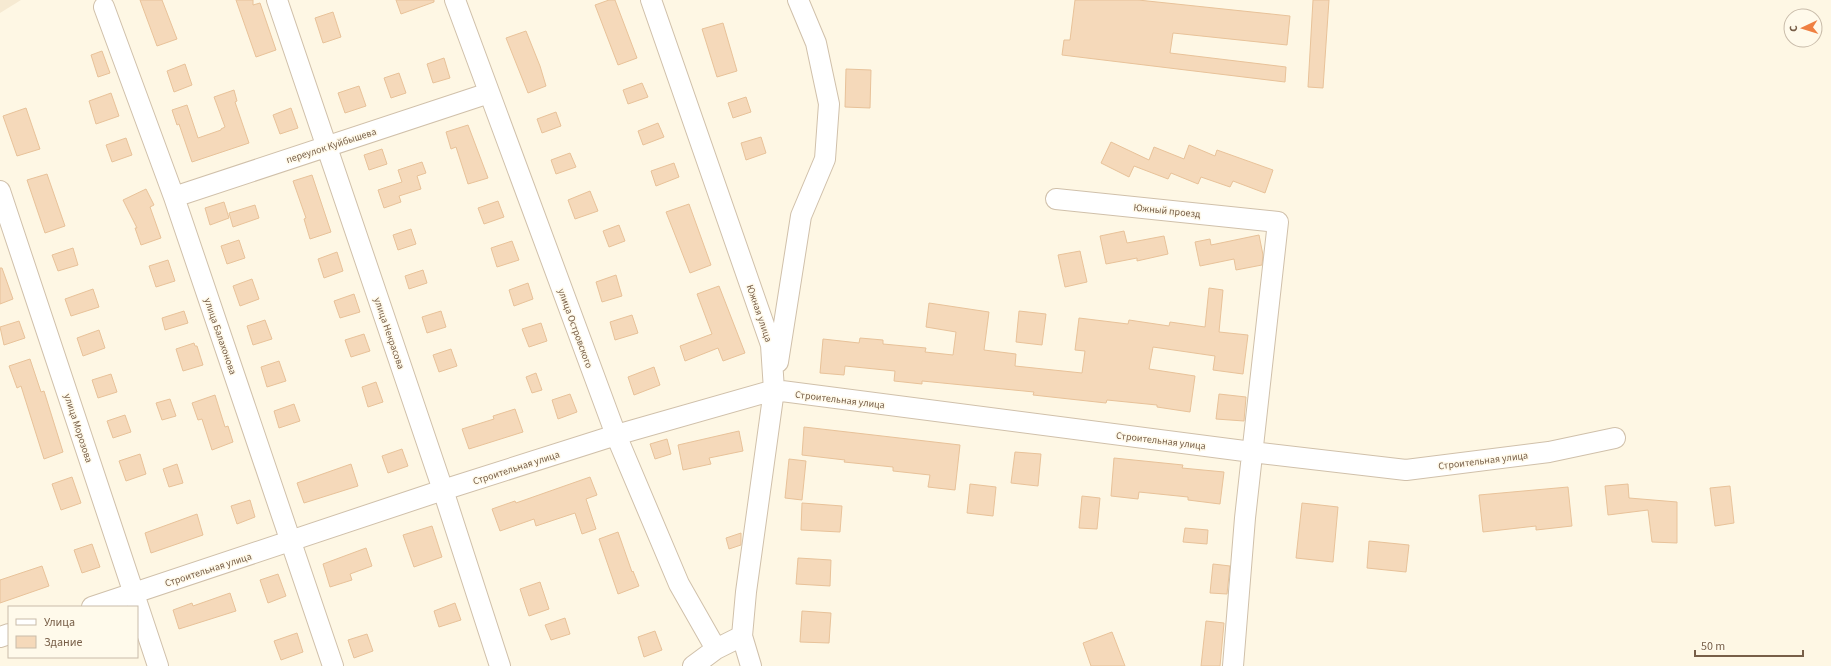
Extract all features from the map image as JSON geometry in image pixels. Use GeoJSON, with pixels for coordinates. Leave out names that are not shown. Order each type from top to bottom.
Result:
{"type":"FeatureCollection","features":[{"type":"Feature","properties":{"kind":"street","name":"улица Некрасова"},"geometry":{"type":"LineString","coordinates":[[277,0],[443,490],[500,666]]}},
{"type":"Feature","properties":{"kind":"street","name":"улица Островского"},"geometry":{"type":"LineString","coordinates":[[455,0],[616,435],[679,584],[716,649]]}},
{"type":"Feature","properties":{"kind":"street","name":"Южная улица"},"geometry":{"type":"LineString","coordinates":[[651,0],[771,345],[774,390],[746,592],[742,636]]}},
{"type":"Feature","properties":{"kind":"street"},"geometry":{"type":"LineString","coordinates":[[774,390],[801,216],[825,159],[829,104],[816,43],[798,0]]}},
{"type":"Feature","properties":{"kind":"street","name":"улица Балахонова"},"geometry":{"type":"LineString","coordinates":[[104,7],[174,198],[333,666]]}},
{"type":"Feature","properties":{"kind":"street","name":"переулок Куйбышева"},"geometry":{"type":"LineString","coordinates":[[174,198],[489,93]]}},
{"type":"Feature","properties":{"kind":"street","name":"улица Морозова"},"geometry":{"type":"LineString","coordinates":[[0,190],[137,606]]}},
{"type":"Feature","properties":{"kind":"street","name":"Южный проезд"},"geometry":{"type":"LineString","coordinates":[[1056,199],[1278,222],[1252,452]]}},
{"type":"Feature","properties":{"kind":"street","name":"Строительная улица"},"geometry":{"type":"LineString","coordinates":[[95,606],[291,542],[443,490],[616,435],[774,390],[1252,452],[1406,470],[1549,452],[1615,438]]}},
{"type":"Feature","properties":{"kind":"street"},"geometry":{"type":"LineString","coordinates":[[1233,666],[1244,518],[1252,452]]}},
{"type":"Feature","properties":{"kind":"street","name":"улица Морозова"},"geometry":{"type":"LineString","coordinates":[[138,608],[158,666]]}},
{"type":"Feature","properties":{"kind":"street"},"geometry":{"type":"LineString","coordinates":[[693,666],[716,649],[742,636],[751,666]]}},
{"type":"Feature","properties":{"kind":"shaded area"},"geometry":{"type":"Polygon","coordinates":[[[0,0],[21,0],[0,13],[0,0]]]}},
{"type":"Feature","properties":{"kind":"building"},"geometry":{"type":"Polygon","coordinates":[[[140,0],[162,0],[177,39],[157,46],[140,0]]]}},
{"type":"Feature","properties":{"kind":"building"},"geometry":{"type":"Polygon","coordinates":[[[236,0],[253,0],[253,5],[260,3],[276,50],[256,57],[236,0]]]}},
{"type":"Feature","properties":{"kind":"building"},"geometry":{"type":"Polygon","coordinates":[[[396,0],[434,0],[434,2],[401,14],[396,0]]]}},
{"type":"Feature","properties":{"kind":"building"},"geometry":{"type":"Polygon","coordinates":[[[609,0],[615,0],[637,58],[618,65],[595,5],[609,0]]]}},
{"type":"Feature","properties":{"kind":"building"},"geometry":{"type":"Polygon","coordinates":[[[1075,0],[1138,0],[1290,16],[1287,45],[1173,33],[1170,53],[1286,67],[1285,82],[1062,55],[1064,40],[1070,40],[1075,0]]]}},
{"type":"Feature","properties":{"kind":"building"},"geometry":{"type":"Polygon","coordinates":[[[1313,0],[1329,0],[1323,88],[1308,87],[1313,0]]]}},
{"type":"Feature","properties":{"kind":"building"},"geometry":{"type":"Polygon","coordinates":[[[333,12],[341,37],[323,43],[315,18],[333,12]]]}},
{"type":"Feature","properties":{"kind":"building"},"geometry":{"type":"Polygon","coordinates":[[[723,23],[737,71],[717,77],[702,29],[723,23]]]}},
{"type":"Feature","properties":{"kind":"building"},"geometry":{"type":"Polygon","coordinates":[[[526,31],[546,86],[528,93],[506,38],[526,31]]]}},
{"type":"Feature","properties":{"kind":"building"},"geometry":{"type":"Polygon","coordinates":[[[102,51],[110,73],[98,77],[91,55],[102,51]]]}},
{"type":"Feature","properties":{"kind":"building"},"geometry":{"type":"Polygon","coordinates":[[[444,58],[450,78],[433,83],[427,64],[444,58]]]}},
{"type":"Feature","properties":{"kind":"building"},"geometry":{"type":"Polygon","coordinates":[[[185,64],[192,85],[174,92],[167,71],[185,64]]]}},
{"type":"Feature","properties":{"kind":"building"},"geometry":{"type":"Polygon","coordinates":[[[846,69],[871,70],[870,108],[845,107],[846,69]]]}},
{"type":"Feature","properties":{"kind":"building"},"geometry":{"type":"Polygon","coordinates":[[[399,73],[406,93],[391,98],[384,78],[399,73]]]}},
{"type":"Feature","properties":{"kind":"building"},"geometry":{"type":"Polygon","coordinates":[[[642,83],[648,97],[628,104],[623,90],[642,83]]]}},
{"type":"Feature","properties":{"kind":"building"},"geometry":{"type":"Polygon","coordinates":[[[359,86],[366,106],[345,113],[338,93],[359,86]]]}},
{"type":"Feature","properties":{"kind":"building"},"geometry":{"type":"Polygon","coordinates":[[[234,90],[237,101],[235,102],[249,143],[192,162],[179,124],[177,125],[172,110],[187,105],[198,138],[221,130],[225,127],[214,97],[234,90]]]}},
{"type":"Feature","properties":{"kind":"building"},"geometry":{"type":"Polygon","coordinates":[[[111,93],[119,116],[96,124],[89,101],[111,93]]]}},
{"type":"Feature","properties":{"kind":"building"},"geometry":{"type":"Polygon","coordinates":[[[746,97],[751,112],[733,118],[728,103],[746,97]]]}},
{"type":"Feature","properties":{"kind":"building"},"geometry":{"type":"Polygon","coordinates":[[[26,108],[40,149],[17,156],[3,116],[26,108]]]}},
{"type":"Feature","properties":{"kind":"building"},"geometry":{"type":"Polygon","coordinates":[[[291,108],[298,128],[280,134],[273,115],[291,108]]]}},
{"type":"Feature","properties":{"kind":"building"},"geometry":{"type":"Polygon","coordinates":[[[556,112],[561,126],[542,133],[537,119],[556,112]]]}},
{"type":"Feature","properties":{"kind":"building"},"geometry":{"type":"Polygon","coordinates":[[[658,123],[664,137],[643,145],[638,131],[658,123]]]}},
{"type":"Feature","properties":{"kind":"building"},"geometry":{"type":"Polygon","coordinates":[[[468,125],[488,178],[468,184],[456,147],[451,149],[446,132],[468,125]]]}},
{"type":"Feature","properties":{"kind":"building"},"geometry":{"type":"Polygon","coordinates":[[[761,137],[766,153],[746,160],[741,143],[761,137]]]}},
{"type":"Feature","properties":{"kind":"building"},"geometry":{"type":"Polygon","coordinates":[[[126,138],[132,155],[112,162],[106,145],[126,138]]]}},
{"type":"Feature","properties":{"kind":"building"},"geometry":{"type":"Polygon","coordinates":[[[1111,142],[1149,160],[1154,147],[1184,159],[1189,145],[1215,156],[1217,150],[1273,170],[1265,193],[1233,181],[1230,187],[1201,177],[1198,184],[1171,173],[1168,179],[1134,166],[1129,177],[1101,163],[1111,142]]]}},
{"type":"Feature","properties":{"kind":"building"},"geometry":{"type":"Polygon","coordinates":[[[382,149],[387,164],[369,170],[364,155],[382,149]]]}},
{"type":"Feature","properties":{"kind":"building"},"geometry":{"type":"Polygon","coordinates":[[[570,153],[576,167],[556,174],[551,160],[570,153]]]}},
{"type":"Feature","properties":{"kind":"building"},"geometry":{"type":"Polygon","coordinates":[[[422,162],[426,173],[417,176],[421,189],[399,196],[401,202],[384,208],[378,190],[402,182],[398,170],[422,162]]]}},
{"type":"Feature","properties":{"kind":"building"},"geometry":{"type":"Polygon","coordinates":[[[674,163],[679,177],[656,186],[651,171],[674,163]]]}},
{"type":"Feature","properties":{"kind":"building"},"geometry":{"type":"Polygon","coordinates":[[[47,174],[65,226],[45,233],[27,180],[47,174]]]}},
{"type":"Feature","properties":{"kind":"building"},"geometry":{"type":"Polygon","coordinates":[[[312,175],[331,232],[310,239],[304,219],[306,218],[293,181],[312,175]]]}},
{"type":"Feature","properties":{"kind":"building"},"geometry":{"type":"Polygon","coordinates":[[[146,189],[154,205],[150,207],[161,238],[141,245],[135,228],[137,228],[123,200],[146,189]]]}},
{"type":"Feature","properties":{"kind":"building"},"geometry":{"type":"Polygon","coordinates":[[[590,191],[598,211],[575,219],[568,200],[590,191]]]}},
{"type":"Feature","properties":{"kind":"building"},"geometry":{"type":"Polygon","coordinates":[[[498,201],[504,217],[484,224],[478,208],[498,201]]]}},
{"type":"Feature","properties":{"kind":"building"},"geometry":{"type":"Polygon","coordinates":[[[224,202],[229,218],[210,225],[205,208],[224,202]]]}},
{"type":"Feature","properties":{"kind":"building"},"geometry":{"type":"Polygon","coordinates":[[[689,204],[711,265],[690,273],[666,212],[689,204]]]}},
{"type":"Feature","properties":{"kind":"building"},"geometry":{"type":"Polygon","coordinates":[[[255,205],[259,218],[233,227],[229,213],[255,205]]]}},
{"type":"Feature","properties":{"kind":"building"},"geometry":{"type":"Polygon","coordinates":[[[619,225],[625,241],[609,247],[603,231],[619,225]]]}},
{"type":"Feature","properties":{"kind":"building"},"geometry":{"type":"Polygon","coordinates":[[[411,229],[416,244],[398,250],[393,235],[411,229]]]}},
{"type":"Feature","properties":{"kind":"building"},"geometry":{"type":"Polygon","coordinates":[[[1124,231],[1127,243],[1164,236],[1168,254],[1137,261],[1137,258],[1106,264],[1100,236],[1124,231]]]}},
{"type":"Feature","properties":{"kind":"building"},"geometry":{"type":"Polygon","coordinates":[[[1259,235],[1263,255],[1262,265],[1236,270],[1234,259],[1200,266],[1195,242],[1210,239],[1211,245],[1259,235]]]}},
{"type":"Feature","properties":{"kind":"building"},"geometry":{"type":"Polygon","coordinates":[[[239,240],[245,258],[227,264],[221,246],[239,240]]]}},
{"type":"Feature","properties":{"kind":"building"},"geometry":{"type":"Polygon","coordinates":[[[512,241],[519,260],[497,267],[491,248],[512,241]]]}},
{"type":"Feature","properties":{"kind":"building"},"geometry":{"type":"Polygon","coordinates":[[[73,248],[78,265],[58,271],[52,255],[73,248]]]}},
{"type":"Feature","properties":{"kind":"building"},"geometry":{"type":"Polygon","coordinates":[[[1080,251],[1087,282],[1065,287],[1058,255],[1080,251]]]}},
{"type":"Feature","properties":{"kind":"building"},"geometry":{"type":"Polygon","coordinates":[[[337,252],[343,271],[324,278],[318,259],[337,252]]]}},
{"type":"Feature","properties":{"kind":"building"},"geometry":{"type":"Polygon","coordinates":[[[168,260],[175,281],[156,287],[149,266],[168,260]]]}},
{"type":"Feature","properties":{"kind":"building"},"geometry":{"type":"Polygon","coordinates":[[[0,268],[2,268],[13,299],[0,304],[0,268]]]}},
{"type":"Feature","properties":{"kind":"building"},"geometry":{"type":"Polygon","coordinates":[[[423,270],[427,283],[409,289],[405,276],[423,270]]]}},
{"type":"Feature","properties":{"kind":"building"},"geometry":{"type":"Polygon","coordinates":[[[616,275],[622,296],[602,302],[596,282],[616,275]]]}},
{"type":"Feature","properties":{"kind":"building"},"geometry":{"type":"Polygon","coordinates":[[[252,279],[259,299],[240,306],[233,286],[252,279]]]}},
{"type":"Feature","properties":{"kind":"building"},"geometry":{"type":"Polygon","coordinates":[[[528,283],[533,299],[514,306],[509,290],[528,283]]]}},
{"type":"Feature","properties":{"kind":"building"},"geometry":{"type":"Polygon","coordinates":[[[719,286],[745,353],[723,361],[718,348],[685,361],[680,346],[712,334],[697,294],[719,286]]]}},
{"type":"Feature","properties":{"kind":"building"},"geometry":{"type":"Polygon","coordinates":[[[1209,288],[1223,290],[1219,332],[1248,335],[1243,374],[1213,370],[1215,356],[1153,347],[1149,369],[1195,376],[1190,412],[1157,407],[1157,405],[1107,400],[1106,403],[1033,395],[1034,392],[922,381],[922,384],[894,381],[895,371],[845,366],[844,375],[820,373],[823,339],[859,343],[860,338],[883,340],[883,344],[926,348],[925,352],[953,355],[956,332],[926,327],[929,303],[989,312],[984,350],[1016,354],[1015,366],[1082,373],[1085,351],[1075,350],[1079,318],[1128,324],[1129,320],[1169,326],[1170,322],[1205,327],[1209,288]]]}},
{"type":"Feature","properties":{"kind":"building"},"geometry":{"type":"Polygon","coordinates":[[[93,289],[99,307],[71,316],[65,299],[93,289]]]}},
{"type":"Feature","properties":{"kind":"building"},"geometry":{"type":"Polygon","coordinates":[[[354,294],[360,312],[340,318],[334,301],[354,294]]]}},
{"type":"Feature","properties":{"kind":"building"},"geometry":{"type":"Polygon","coordinates":[[[184,311],[188,323],[165,330],[162,318],[184,311]]]}},
{"type":"Feature","properties":{"kind":"building"},"geometry":{"type":"Polygon","coordinates":[[[441,311],[446,327],[427,333],[422,317],[441,311]]]}},
{"type":"Feature","properties":{"kind":"building"},"geometry":{"type":"Polygon","coordinates":[[[1019,311],[1046,314],[1042,345],[1016,342],[1019,311]]]}},
{"type":"Feature","properties":{"kind":"building"},"geometry":{"type":"Polygon","coordinates":[[[632,315],[638,333],[615,340],[610,322],[632,315]]]}},
{"type":"Feature","properties":{"kind":"building"},"geometry":{"type":"Polygon","coordinates":[[[265,320],[272,339],[253,345],[247,326],[265,320]]]}},
{"type":"Feature","properties":{"kind":"building"},"geometry":{"type":"Polygon","coordinates":[[[19,321],[25,338],[4,345],[0,327],[19,321]]]}},
{"type":"Feature","properties":{"kind":"building"},"geometry":{"type":"Polygon","coordinates":[[[541,323],[547,341],[529,347],[522,329],[541,323]]]}},
{"type":"Feature","properties":{"kind":"building"},"geometry":{"type":"Polygon","coordinates":[[[99,330],[105,348],[83,356],[77,338],[99,330]]]}},
{"type":"Feature","properties":{"kind":"building"},"geometry":{"type":"Polygon","coordinates":[[[364,334],[370,351],[351,357],[345,340],[364,334]]]}},
{"type":"Feature","properties":{"kind":"building"},"geometry":{"type":"Polygon","coordinates":[[[194,343],[195,346],[197,346],[203,365],[183,371],[176,349],[194,343]]]}},
{"type":"Feature","properties":{"kind":"building"},"geometry":{"type":"Polygon","coordinates":[[[451,349],[457,366],[439,372],[433,355],[451,349]]]}},
{"type":"Feature","properties":{"kind":"building"},"geometry":{"type":"Polygon","coordinates":[[[30,359],[41,392],[44,391],[63,452],[44,459],[21,386],[17,388],[9,366],[30,359]]]}},
{"type":"Feature","properties":{"kind":"building"},"geometry":{"type":"Polygon","coordinates":[[[279,361],[286,381],[267,387],[261,367],[279,361]]]}},
{"type":"Feature","properties":{"kind":"building"},"geometry":{"type":"Polygon","coordinates":[[[654,367],[660,385],[634,395],[628,377],[654,367]]]}},
{"type":"Feature","properties":{"kind":"building"},"geometry":{"type":"Polygon","coordinates":[[[536,373],[542,390],[532,393],[526,377],[536,373]]]}},
{"type":"Feature","properties":{"kind":"building"},"geometry":{"type":"Polygon","coordinates":[[[111,374],[117,392],[98,398],[92,380],[111,374]]]}},
{"type":"Feature","properties":{"kind":"building"},"geometry":{"type":"Polygon","coordinates":[[[376,382],[383,402],[368,407],[362,387],[376,382]]]}},
{"type":"Feature","properties":{"kind":"building"},"geometry":{"type":"Polygon","coordinates":[[[570,394],[577,412],[558,419],[552,400],[570,394]]]}},
{"type":"Feature","properties":{"kind":"building"},"geometry":{"type":"Polygon","coordinates":[[[1219,394],[1246,397],[1244,421],[1216,419],[1219,394]]]}},
{"type":"Feature","properties":{"kind":"building"},"geometry":{"type":"Polygon","coordinates":[[[215,395],[225,427],[228,426],[233,442],[212,450],[202,419],[198,420],[192,403],[215,395]]]}},
{"type":"Feature","properties":{"kind":"building"},"geometry":{"type":"Polygon","coordinates":[[[170,399],[176,416],[162,420],[156,403],[170,399]]]}},
{"type":"Feature","properties":{"kind":"building"},"geometry":{"type":"Polygon","coordinates":[[[294,404],[300,421],[279,428],[274,411],[294,404]]]}},
{"type":"Feature","properties":{"kind":"building"},"geometry":{"type":"Polygon","coordinates":[[[515,409],[523,432],[469,449],[462,429],[494,419],[493,416],[515,409]]]}},
{"type":"Feature","properties":{"kind":"building"},"geometry":{"type":"Polygon","coordinates":[[[125,415],[131,432],[113,438],[107,421],[125,415]]]}},
{"type":"Feature","properties":{"kind":"building"},"geometry":{"type":"Polygon","coordinates":[[[804,427],[960,445],[955,490],[928,487],[930,475],[893,471],[893,467],[844,462],[845,460],[802,455],[804,427]]]}},
{"type":"Feature","properties":{"kind":"building"},"geometry":{"type":"Polygon","coordinates":[[[739,431],[743,451],[709,458],[711,464],[683,470],[678,445],[739,431]]]}},
{"type":"Feature","properties":{"kind":"building"},"geometry":{"type":"Polygon","coordinates":[[[667,439],[671,454],[655,459],[650,444],[667,439]]]}},
{"type":"Feature","properties":{"kind":"building"},"geometry":{"type":"Polygon","coordinates":[[[402,449],[408,466],[388,473],[382,456],[402,449]]]}},
{"type":"Feature","properties":{"kind":"building"},"geometry":{"type":"Polygon","coordinates":[[[1015,452],[1041,454],[1038,486],[1011,483],[1015,452]]]}},
{"type":"Feature","properties":{"kind":"building"},"geometry":{"type":"Polygon","coordinates":[[[140,454],[146,474],[126,481],[119,461],[140,454]]]}},
{"type":"Feature","properties":{"kind":"building"},"geometry":{"type":"Polygon","coordinates":[[[1114,458],[1183,465],[1182,468],[1224,472],[1220,504],[1188,500],[1188,497],[1139,492],[1138,499],[1111,496],[1114,458]]]}},
{"type":"Feature","properties":{"kind":"building"},"geometry":{"type":"Polygon","coordinates":[[[789,459],[806,461],[802,500],[785,498],[789,459]]]}},
{"type":"Feature","properties":{"kind":"building"},"geometry":{"type":"Polygon","coordinates":[[[177,464],[183,483],[169,487],[163,469],[177,464]]]}},
{"type":"Feature","properties":{"kind":"building"},"geometry":{"type":"Polygon","coordinates":[[[351,464],[358,486],[304,503],[297,483],[351,464]]]}},
{"type":"Feature","properties":{"kind":"building"},"geometry":{"type":"Polygon","coordinates":[[[72,477],[81,503],[61,510],[52,484],[72,477]]]}},
{"type":"Feature","properties":{"kind":"building"},"geometry":{"type":"Polygon","coordinates":[[[590,477],[597,495],[586,499],[596,529],[582,534],[575,513],[536,526],[534,519],[500,531],[492,509],[515,501],[516,503],[590,477]]]}},
{"type":"Feature","properties":{"kind":"building"},"geometry":{"type":"Polygon","coordinates":[[[970,484],[996,487],[993,516],[967,513],[970,484]]]}},
{"type":"Feature","properties":{"kind":"building"},"geometry":{"type":"Polygon","coordinates":[[[1628,484],[1629,498],[1677,502],[1677,543],[1652,542],[1648,510],[1608,515],[1605,486],[1628,484]]]}},
{"type":"Feature","properties":{"kind":"building"},"geometry":{"type":"Polygon","coordinates":[[[1730,486],[1734,523],[1715,526],[1710,488],[1730,486]]]}},
{"type":"Feature","properties":{"kind":"building"},"geometry":{"type":"Polygon","coordinates":[[[1568,487],[1572,526],[1536,530],[1536,526],[1483,532],[1479,495],[1568,487]]]}},
{"type":"Feature","properties":{"kind":"building"},"geometry":{"type":"Polygon","coordinates":[[[1082,496],[1100,498],[1097,529],[1079,528],[1082,496]]]}},
{"type":"Feature","properties":{"kind":"building"},"geometry":{"type":"Polygon","coordinates":[[[250,500],[255,517],[237,524],[231,506],[250,500]]]}},
{"type":"Feature","properties":{"kind":"building"},"geometry":{"type":"Polygon","coordinates":[[[802,503],[842,506],[840,532],[801,530],[802,503]]]}},
{"type":"Feature","properties":{"kind":"building"},"geometry":{"type":"Polygon","coordinates":[[[1302,503],[1338,507],[1333,562],[1296,558],[1302,503]]]}},
{"type":"Feature","properties":{"kind":"building"},"geometry":{"type":"Polygon","coordinates":[[[197,514],[203,535],[151,553],[145,533],[197,514]]]}},
{"type":"Feature","properties":{"kind":"building"},"geometry":{"type":"Polygon","coordinates":[[[432,526],[442,557],[414,567],[403,535],[432,526]]]}},
{"type":"Feature","properties":{"kind":"building"},"geometry":{"type":"Polygon","coordinates":[[[1185,528],[1208,530],[1207,544],[1183,542],[1185,528]]]}},
{"type":"Feature","properties":{"kind":"building"},"geometry":{"type":"Polygon","coordinates":[[[618,532],[632,572],[633,571],[639,586],[618,594],[599,539],[618,532]]]}},
{"type":"Feature","properties":{"kind":"building"},"geometry":{"type":"Polygon","coordinates":[[[741,533],[741,545],[729,549],[726,538],[741,533]]]}},
{"type":"Feature","properties":{"kind":"building"},"geometry":{"type":"Polygon","coordinates":[[[1369,541],[1409,545],[1406,572],[1367,568],[1369,541]]]}},
{"type":"Feature","properties":{"kind":"building"},"geometry":{"type":"Polygon","coordinates":[[[92,544],[100,567],[82,573],[74,550],[92,544]]]}},
{"type":"Feature","properties":{"kind":"building"},"geometry":{"type":"Polygon","coordinates":[[[366,548],[372,566],[350,574],[352,580],[330,587],[323,564],[366,548]]]}},
{"type":"Feature","properties":{"kind":"building"},"geometry":{"type":"Polygon","coordinates":[[[798,558],[831,560],[830,586],[796,584],[798,558]]]}},
{"type":"Feature","properties":{"kind":"building"},"geometry":{"type":"Polygon","coordinates":[[[1213,564],[1230,566],[1227,594],[1210,593],[1213,564]]]}},
{"type":"Feature","properties":{"kind":"building"},"geometry":{"type":"Polygon","coordinates":[[[42,566],[49,586],[0,603],[0,580],[42,566]]]}},
{"type":"Feature","properties":{"kind":"building"},"geometry":{"type":"Polygon","coordinates":[[[278,574],[286,596],[268,603],[260,580],[278,574]]]}},
{"type":"Feature","properties":{"kind":"building"},"geometry":{"type":"Polygon","coordinates":[[[540,582],[549,609],[529,616],[520,589],[540,582]]]}},
{"type":"Feature","properties":{"kind":"building"},"geometry":{"type":"Polygon","coordinates":[[[230,593],[236,611],[179,629],[173,610],[192,603],[193,606],[230,593]]]}},
{"type":"Feature","properties":{"kind":"building"},"geometry":{"type":"Polygon","coordinates":[[[455,603],[461,620],[439,627],[434,611],[455,603]]]}},
{"type":"Feature","properties":{"kind":"building"},"geometry":{"type":"Polygon","coordinates":[[[802,611],[831,613],[829,643],[800,642],[802,611]]]}},
{"type":"Feature","properties":{"kind":"building"},"geometry":{"type":"Polygon","coordinates":[[[565,618],[570,634],[551,640],[545,625],[565,618]]]}},
{"type":"Feature","properties":{"kind":"building"},"geometry":{"type":"Polygon","coordinates":[[[1206,621],[1224,623],[1220,666],[1201,666],[1206,621]]]}},
{"type":"Feature","properties":{"kind":"building"},"geometry":{"type":"Polygon","coordinates":[[[655,631],[662,650],[644,657],[638,637],[655,631]]]}},
{"type":"Feature","properties":{"kind":"building"},"geometry":{"type":"Polygon","coordinates":[[[1112,632],[1125,666],[1091,666],[1083,643],[1112,632]]]}},
{"type":"Feature","properties":{"kind":"building"},"geometry":{"type":"Polygon","coordinates":[[[297,633],[303,652],[281,660],[274,641],[297,633]]]}},
{"type":"Feature","properties":{"kind":"building"},"geometry":{"type":"Polygon","coordinates":[[[367,634],[373,651],[354,658],[348,640],[367,634]]]}}]}
